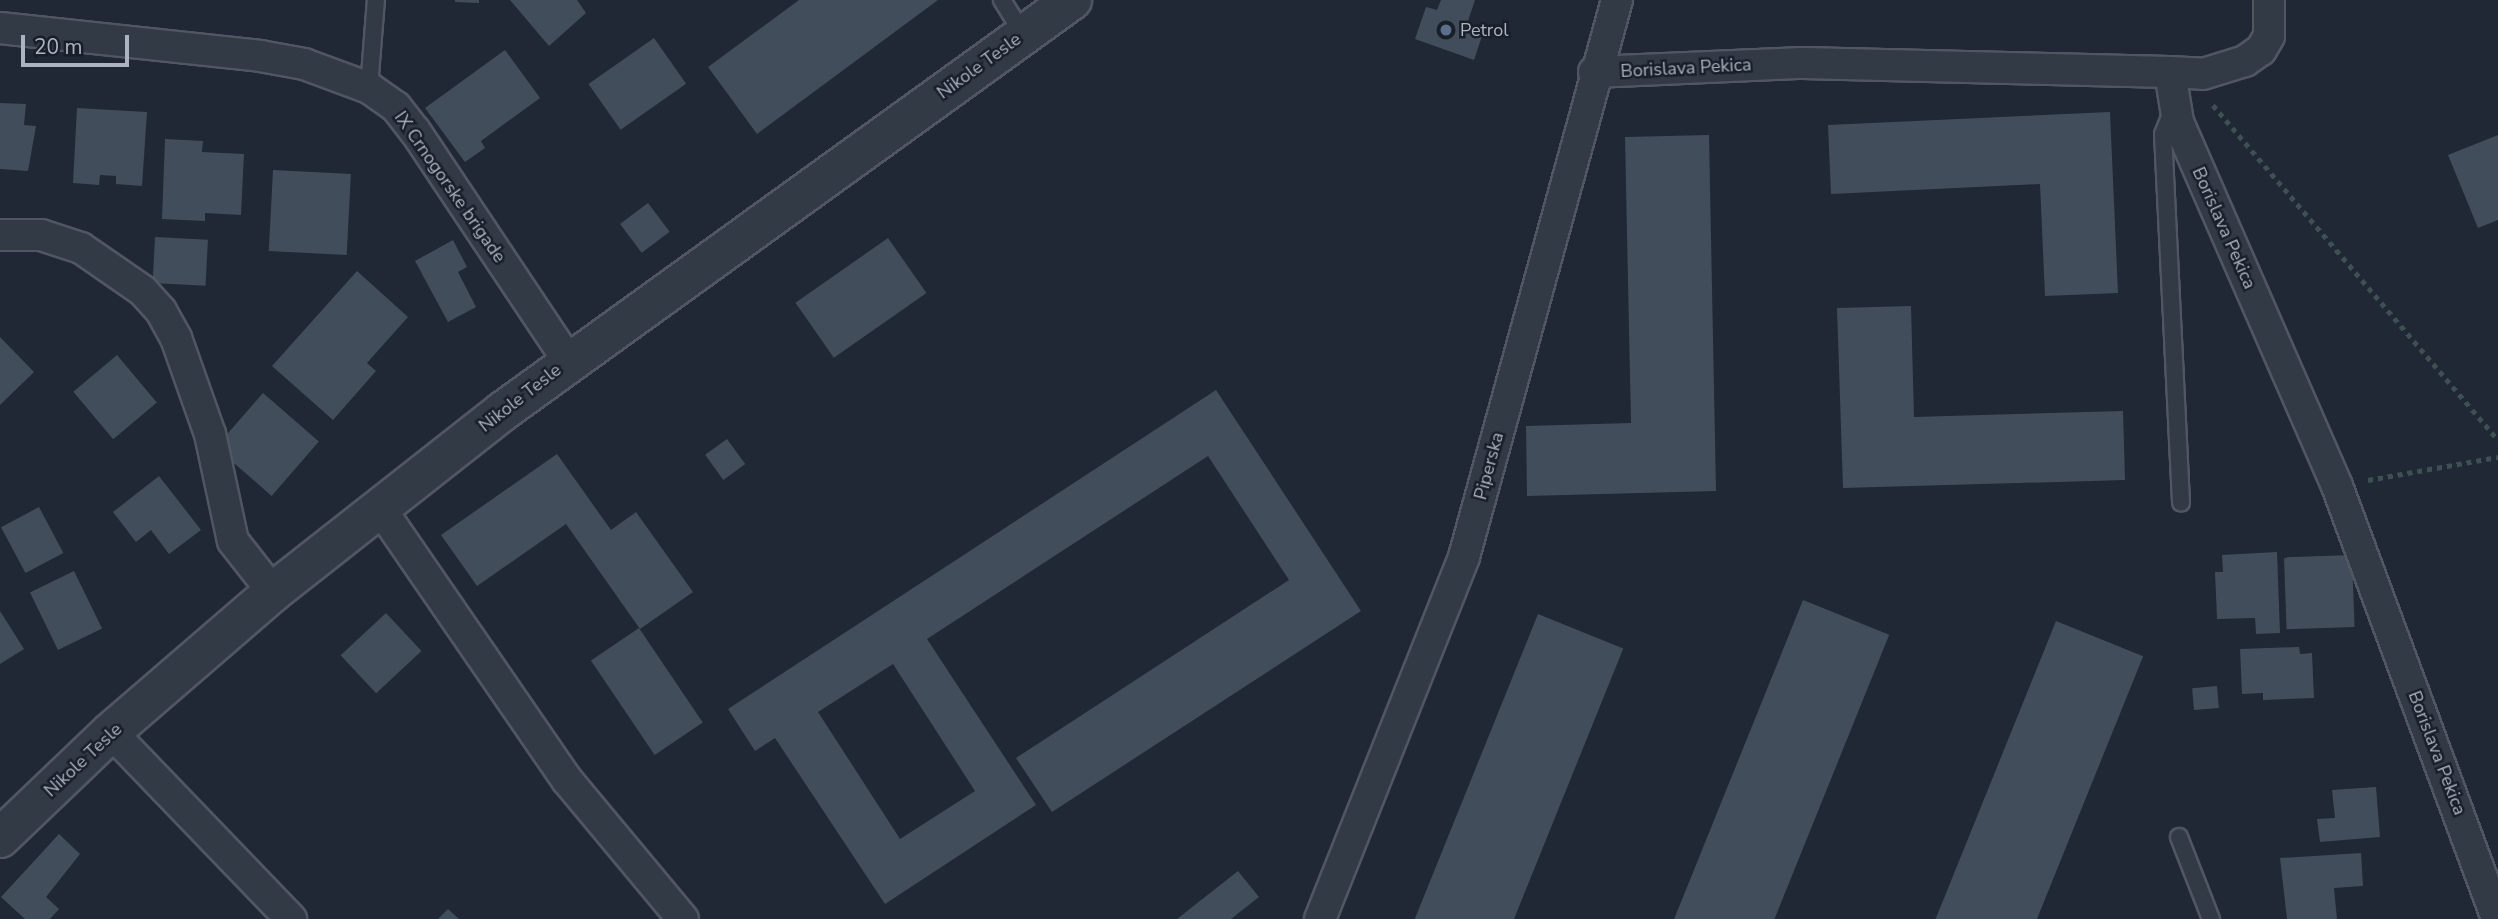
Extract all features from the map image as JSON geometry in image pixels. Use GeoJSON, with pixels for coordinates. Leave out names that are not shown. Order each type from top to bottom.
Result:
{"type":"FeatureCollection","features":[{"type":"Feature","properties":{"kind":"street","name":"Nikole Tesle"},"geometry":{"type":"LineString","coordinates":[[0,838],[111,732],[273,592],[568,360],[1072,0]]}},
{"type":"Feature","properties":{"kind":"street","name":"Piperska"},"geometry":{"type":"LineString","coordinates":[[1320,919],[1464,557],[1594,72],[1617,0]]}},
{"type":"Feature","properties":{"kind":"street"},"geometry":{"type":"LineString","coordinates":[[2169,72],[2203,74],[2245,61],[2260,50],[2269,36],[2269,0]]}},
{"type":"Feature","properties":{"kind":"street","name":"IX Crnogorske brigade"},"geometry":{"type":"LineString","coordinates":[[0,27],[260,56],[304,64],[369,88],[396,107],[415,131],[568,360]]}},
{"type":"Feature","properties":{"kind":"street","name":"Borislava Pekica"},"geometry":{"type":"LineString","coordinates":[[1594,72],[1803,63],[2169,72],[2174,110],[2337,486],[2497,919]]}},
{"type":"Feature","properties":{"kind":"street"},"geometry":{"type":"LineString","coordinates":[[0,235],[41,235],[81,248],[144,291],[161,311],[176,338],[209,434],[233,541],[273,592]]}},
{"type":"Feature","properties":{"kind":"street"},"geometry":{"type":"LineString","coordinates":[[380,508],[567,780],[683,919]]}},
{"type":"Feature","properties":{"kind":"street"},"geometry":{"type":"LineString","coordinates":[[111,732],[291,919]]}},
{"type":"Feature","properties":{"kind":"lane"},"geometry":{"type":"LineString","coordinates":[[369,88],[376,0]]}},
{"type":"Feature","properties":{"kind":"lane"},"geometry":{"type":"LineString","coordinates":[[1002,0],[1023,34]]}},
{"type":"Feature","properties":{"kind":"lane"},"geometry":{"type":"LineString","coordinates":[[2174,110],[2163,134],[2181,503]]}},
{"type":"Feature","properties":{"kind":"lane"},"geometry":{"type":"LineString","coordinates":[[2179,837],[2211,919]]}},
{"type":"Feature","properties":{"kind":"path"},"geometry":{"type":"LineString","coordinates":[[2169,72],[2200,90],[2498,440]]}},
{"type":"Feature","properties":{"kind":"path"},"geometry":{"type":"LineString","coordinates":[[2337,486],[2498,457]]}},
{"type":"Feature","properties":{"kind":"building"},"geometry":{"type":"Polygon","coordinates":[[[479,0],[479,3],[455,2],[479,0]]]}},
{"type":"Feature","properties":{"kind":"building"},"geometry":{"type":"Polygon","coordinates":[[[510,0],[577,0],[586,13],[549,46],[510,0]]]}},
{"type":"Feature","properties":{"kind":"building"},"geometry":{"type":"Polygon","coordinates":[[[799,0],[938,0],[757,134],[708,67],[799,0]]]}},
{"type":"Feature","properties":{"kind":"building","name":"Petrol"},"geometry":{"type":"Polygon","coordinates":[[[1441,0],[1475,0],[1466,27],[1483,33],[1474,60],[1415,39],[1426,7],[1437,10],[1441,0]]]}},
{"type":"Feature","properties":{"kind":"building"},"geometry":{"type":"Polygon","coordinates":[[[654,38],[686,84],[621,130],[588,84],[654,38]]]}},
{"type":"Feature","properties":{"kind":"building"},"geometry":{"type":"Polygon","coordinates":[[[505,50],[540,98],[481,141],[485,148],[465,162],[425,108],[505,50]]]}},
{"type":"Feature","properties":{"kind":"building"},"geometry":{"type":"Polygon","coordinates":[[[0,103],[26,104],[24,125],[36,126],[28,171],[0,169],[0,103]]]}},
{"type":"Feature","properties":{"kind":"building"},"geometry":{"type":"Polygon","coordinates":[[[77,108],[147,112],[142,186],[116,184],[116,176],[100,175],[99,185],[73,183],[77,108]]]}},
{"type":"Feature","properties":{"kind":"building"},"geometry":{"type":"Polygon","coordinates":[[[2110,112],[2118,293],[2045,296],[2040,184],[1831,194],[1828,125],[2110,112]]]}},
{"type":"Feature","properties":{"kind":"building"},"geometry":{"type":"Polygon","coordinates":[[[1709,135],[1716,491],[1527,496],[1526,426],[1631,423],[1625,137],[1709,135]]]}},
{"type":"Feature","properties":{"kind":"building"},"geometry":{"type":"Polygon","coordinates":[[[2498,135],[2498,220],[2478,228],[2448,155],[2498,135]]]}},
{"type":"Feature","properties":{"kind":"building"},"geometry":{"type":"Polygon","coordinates":[[[165,139],[203,141],[202,152],[244,154],[241,215],[205,213],[205,221],[162,219],[165,139]]]}},
{"type":"Feature","properties":{"kind":"building"},"geometry":{"type":"Polygon","coordinates":[[[273,170],[351,174],[347,255],[269,251],[273,170]]]}},
{"type":"Feature","properties":{"kind":"building"},"geometry":{"type":"Polygon","coordinates":[[[648,203],[670,232],[642,253],[620,224],[648,203]]]}},
{"type":"Feature","properties":{"kind":"building"},"geometry":{"type":"Polygon","coordinates":[[[155,237],[208,240],[206,286],[153,283],[155,237]]]}},
{"type":"Feature","properties":{"kind":"building"},"geometry":{"type":"Polygon","coordinates":[[[888,238],[926,293],[834,358],[795,303],[888,238]]]}},
{"type":"Feature","properties":{"kind":"building"},"geometry":{"type":"Polygon","coordinates":[[[453,240],[467,267],[458,272],[476,307],[448,322],[415,261],[453,240]]]}},
{"type":"Feature","properties":{"kind":"building"},"geometry":{"type":"Polygon","coordinates":[[[357,271],[408,317],[367,363],[376,371],[333,420],[272,366],[357,271]]]}},
{"type":"Feature","properties":{"kind":"building"},"geometry":{"type":"Polygon","coordinates":[[[1911,306],[1914,417],[2123,411],[2125,480],[1843,488],[1837,308],[1911,306]]]}},
{"type":"Feature","properties":{"kind":"building"},"geometry":{"type":"Polygon","coordinates":[[[0,337],[34,372],[0,405],[0,337]]]}},
{"type":"Feature","properties":{"kind":"building"},"geometry":{"type":"Polygon","coordinates":[[[117,355],[157,402],[113,439],[73,392],[117,355]]]}},
{"type":"Feature","properties":{"kind":"building"},"geometry":{"type":"Polygon","coordinates":[[[1216,390],[1361,611],[1052,812],[1016,758],[1289,580],[1208,456],[927,639],[1036,805],[885,904],[775,738],[755,751],[728,709],[1216,390]],[[893,664],[818,712],[900,839],[975,791],[893,664]]]}},
{"type":"Feature","properties":{"kind":"building"},"geometry":{"type":"Polygon","coordinates":[[[263,393],[319,442],[272,496],[216,447],[263,393]]]}},
{"type":"Feature","properties":{"kind":"building"},"geometry":{"type":"Polygon","coordinates":[[[727,439],[745,464],[723,480],[705,455],[727,439]]]}},
{"type":"Feature","properties":{"kind":"building"},"geometry":{"type":"Polygon","coordinates":[[[557,454],[611,530],[636,512],[693,592],[640,629],[566,524],[477,586],[441,535],[557,454]]]}},
{"type":"Feature","properties":{"kind":"building"},"geometry":{"type":"Polygon","coordinates":[[[159,476],[201,530],[169,554],[151,530],[136,542],[113,512],[159,476]]]}},
{"type":"Feature","properties":{"kind":"building"},"geometry":{"type":"Polygon","coordinates":[[[39,507],[63,553],[25,573],[1,527],[39,507]]]}},
{"type":"Feature","properties":{"kind":"building"},"geometry":{"type":"Polygon","coordinates":[[[2277,552],[2280,633],[2256,634],[2255,618],[2217,619],[2215,572],[2223,572],[2222,555],[2277,552]]]}},
{"type":"Feature","properties":{"kind":"building"},"geometry":{"type":"Polygon","coordinates":[[[2352,555],[2355,627],[2287,629],[2284,557],[2352,555]]]}},
{"type":"Feature","properties":{"kind":"building"},"geometry":{"type":"Polygon","coordinates":[[[74,571],[102,629],[58,650],[30,592],[74,571]]]}},
{"type":"Feature","properties":{"kind":"building"},"geometry":{"type":"Polygon","coordinates":[[[1803,600],[1889,635],[1774,919],[1674,919],[1803,600]]]}},
{"type":"Feature","properties":{"kind":"building"},"geometry":{"type":"Polygon","coordinates":[[[0,611],[24,649],[0,664],[0,611]]]}},
{"type":"Feature","properties":{"kind":"building"},"geometry":{"type":"Polygon","coordinates":[[[386,613],[421,651],[376,693],[341,655],[386,613]]]}},
{"type":"Feature","properties":{"kind":"building"},"geometry":{"type":"Polygon","coordinates":[[[1538,614],[1623,648],[1514,919],[1415,919],[1538,614]]]}},
{"type":"Feature","properties":{"kind":"building"},"geometry":{"type":"Polygon","coordinates":[[[2056,621],[2143,656],[2037,919],[1936,919],[2056,621]]]}},
{"type":"Feature","properties":{"kind":"building"},"geometry":{"type":"Polygon","coordinates":[[[639,628],[703,723],[655,755],[591,660],[639,628]]]}},
{"type":"Feature","properties":{"kind":"building"},"geometry":{"type":"Polygon","coordinates":[[[2299,647],[2300,654],[2312,653],[2314,698],[2263,700],[2263,693],[2242,694],[2240,649],[2299,647]]]}},
{"type":"Feature","properties":{"kind":"building"},"geometry":{"type":"Polygon","coordinates":[[[2217,686],[2219,708],[2194,710],[2192,688],[2217,686]]]}},
{"type":"Feature","properties":{"kind":"building"},"geometry":{"type":"Polygon","coordinates":[[[2376,787],[2380,837],[2320,842],[2317,819],[2335,818],[2332,790],[2376,787]]]}},
{"type":"Feature","properties":{"kind":"building"},"geometry":{"type":"Polygon","coordinates":[[[59,834],[80,854],[46,897],[59,909],[50,919],[25,919],[1,897],[59,834]]]}},
{"type":"Feature","properties":{"kind":"building"},"geometry":{"type":"Polygon","coordinates":[[[2361,853],[2363,886],[2334,888],[2337,919],[2287,919],[2280,858],[2361,853]]]}},
{"type":"Feature","properties":{"kind":"building"},"geometry":{"type":"Polygon","coordinates":[[[1238,871],[1259,897],[1231,919],[1177,919],[1238,871]]]}},
{"type":"Feature","properties":{"kind":"building"},"geometry":{"type":"Polygon","coordinates":[[[448,909],[459,919],[438,919],[448,909]]]}},
{"type":"Feature","properties":{"kind":"place","name":"Petrol"},"geometry":{"type":"Point","coordinates":[1446,30]}}]}
